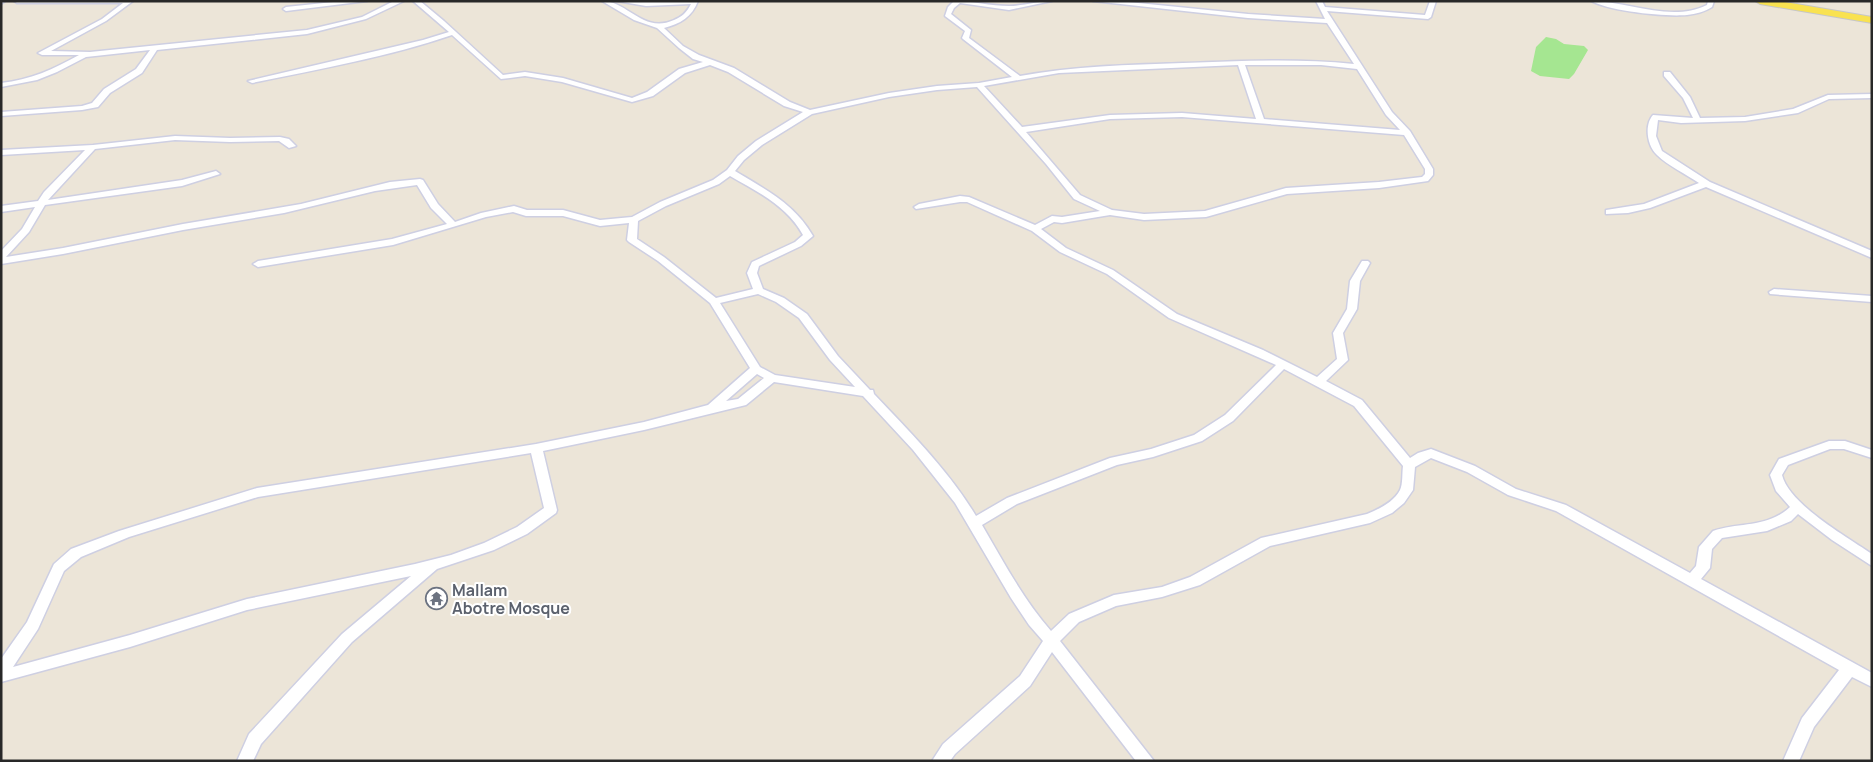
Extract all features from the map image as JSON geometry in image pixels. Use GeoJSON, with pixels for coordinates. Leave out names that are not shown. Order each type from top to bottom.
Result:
{"type":"FeatureCollection","features":[{"type":"Feature","properties":{"kind":"main road"},"geometry":{"type":"LineString","coordinates":[[1760,1],[1872,20]]}},
{"type":"Feature","properties":{"kind":"street"},"geometry":{"type":"LineString","coordinates":[[17,1],[130,1]]}},
{"type":"Feature","properties":{"kind":"street"},"geometry":{"type":"LineString","coordinates":[[84,55],[87,53],[42,53],[104,20],[130,1]]}},
{"type":"Feature","properties":{"kind":"street"},"geometry":{"type":"LineString","coordinates":[[286,9],[364,1]]}},
{"type":"Feature","properties":{"kind":"street"},"geometry":{"type":"LineString","coordinates":[[1,85],[19,84],[51,72],[84,55],[154,49],[324,29],[364,18],[388,5],[401,1]]}},
{"type":"Feature","properties":{"kind":"street"},"geometry":{"type":"LineString","coordinates":[[416,1],[454,32],[494,68],[501,77],[526,74],[563,80],[632,100],[650,94],[682,71],[710,62]]}},
{"type":"Feature","properties":{"kind":"street"},"geometry":{"type":"LineString","coordinates":[[605,1],[636,19],[659,27],[696,57],[731,70],[787,104],[809,112]]}},
{"type":"Feature","properties":{"kind":"street"},"geometry":{"type":"LineString","coordinates":[[620,1],[646,4],[695,2],[693,10],[683,19],[659,27]]}},
{"type":"Feature","properties":{"kind":"street"},"geometry":{"type":"LineString","coordinates":[[1018,78],[965,38],[969,31],[948,15],[951,7],[958,2],[1009,8],[1049,1]]}},
{"type":"Feature","properties":{"kind":"street"},"geometry":{"type":"LineString","coordinates":[[1096,1],[1248,16],[1329,21]]}},
{"type":"Feature","properties":{"kind":"street"},"geometry":{"type":"LineString","coordinates":[[979,86],[1077,196],[1110,212],[1144,217],[1206,214],[1286,191],[1379,185],[1425,179],[1429,175],[1429,169],[1407,133],[1389,113],[1329,21],[1319,1]]}},
{"type":"Feature","properties":{"kind":"street"},"geometry":{"type":"LineString","coordinates":[[1323,9],[1428,17],[1433,1]]}},
{"type":"Feature","properties":{"kind":"street"},"geometry":{"type":"LineString","coordinates":[[1594,1],[1639,10],[1676,13],[1705,10],[1710,6],[1711,1]]}},
{"type":"Feature","properties":{"kind":"street"},"geometry":{"type":"LineString","coordinates":[[252,81],[339,63],[425,42],[454,32]]}},
{"type":"Feature","properties":{"kind":"street"},"geometry":{"type":"LineString","coordinates":[[1,114],[82,108],[95,105],[107,91],[140,71],[154,49]]}},
{"type":"Feature","properties":{"kind":"street"},"geometry":{"type":"LineString","coordinates":[[258,264],[393,242],[484,215],[514,209],[526,213],[563,213],[600,223],[634,220],[663,204],[716,182],[730,172],[741,158],[759,143],[809,112],[889,94],[937,88],[979,86],[1059,71],[1241,63],[1321,63],[1359,66]]}},
{"type":"Feature","properties":{"kind":"street"},"geometry":{"type":"LineString","coordinates":[[1241,63],[1261,122]]}},
{"type":"Feature","properties":{"kind":"street"},"geometry":{"type":"LineString","coordinates":[[1667,74],[1686,97],[1698,121]]}},
{"type":"Feature","properties":{"kind":"street"},"geometry":{"type":"LineString","coordinates":[[1872,96],[1828,97],[1795,111],[1745,120],[1698,121],[1656,118],[1652,126],[1652,136],[1658,153],[1707,184],[1872,255]]}},
{"type":"Feature","properties":{"kind":"street"},"geometry":{"type":"LineString","coordinates":[[1020,130],[1110,117],[1145,115],[1182,116],[1407,133]]}},
{"type":"Feature","properties":{"kind":"street"},"geometry":{"type":"LineString","coordinates":[[1,153],[93,147],[175,138],[280,140],[286,141],[292,146]]}},
{"type":"Feature","properties":{"kind":"street"},"geometry":{"type":"LineString","coordinates":[[1,257],[26,230],[47,194],[93,147]]}},
{"type":"Feature","properties":{"kind":"street"},"geometry":{"type":"LineString","coordinates":[[730,172],[786,207],[804,227],[808,236],[798,244],[755,264],[752,273],[760,291]]}},
{"type":"Feature","properties":{"kind":"street"},"geometry":{"type":"LineString","coordinates":[[1,209],[182,183],[216,174]]}},
{"type":"Feature","properties":{"kind":"street"},"geometry":{"type":"LineString","coordinates":[[1,261],[47,255],[166,230],[277,212],[391,184],[413,182],[420,182],[436,209],[446,220],[454,225]]}},
{"type":"Feature","properties":{"kind":"street"},"geometry":{"type":"LineString","coordinates":[[1609,212],[1638,209],[1659,202],[1687,188],[1707,184]]}},
{"type":"Feature","properties":{"kind":"street"},"geometry":{"type":"LineString","coordinates":[[920,207],[960,199],[969,200],[1035,229],[1063,250],[1110,272],[1173,316],[1259,352],[1358,403],[1409,465],[1407,490],[1387,510],[1370,518],[1266,542],[1195,581],[1162,592],[1114,602],[1074,618],[1052,640],[1025,681],[949,749],[940,761]]}},
{"type":"Feature","properties":{"kind":"street"},"geometry":{"type":"LineString","coordinates":[[1035,229],[1052,219],[1062,220],[1110,212]]}},
{"type":"Feature","properties":{"kind":"street"},"geometry":{"type":"LineString","coordinates":[[634,220],[632,240],[714,301],[756,370],[772,378],[869,393]]}},
{"type":"Feature","properties":{"kind":"street"},"geometry":{"type":"LineString","coordinates":[[1318,382],[1343,360],[1338,333],[1352,309],[1355,281],[1365,263]]}},
{"type":"Feature","properties":{"kind":"street"},"geometry":{"type":"LineString","coordinates":[[714,301],[760,291],[780,300],[803,316],[834,358],[869,393],[917,447],[960,500],[1034,621],[1052,640],[1146,761]]}},
{"type":"Feature","properties":{"kind":"street"},"geometry":{"type":"LineString","coordinates":[[1774,292],[1872,299]]}},
{"type":"Feature","properties":{"kind":"street"},"geometry":{"type":"LineString","coordinates":[[973,524],[1012,501],[1114,461],[1153,453],[1198,438],[1229,418],[1282,365]]}},
{"type":"Feature","properties":{"kind":"street"},"geometry":{"type":"LineString","coordinates":[[712,408],[756,370]]}},
{"type":"Feature","properties":{"kind":"street"},"geometry":{"type":"LineString","coordinates":[[1,668],[8,662],[32,625],[59,568],[76,553],[124,534],[257,494],[536,448],[644,426],[742,402],[772,378]]}},
{"type":"Feature","properties":{"kind":"street"},"geometry":{"type":"LineString","coordinates":[[1872,454],[1845,444],[1829,445],[1783,462],[1776,474],[1780,488],[1798,506],[1826,530],[1872,561]]}},
{"type":"Feature","properties":{"kind":"street"},"geometry":{"type":"LineString","coordinates":[[1,676],[110,648],[265,600],[432,566],[515,535],[536,523],[551,510],[536,448]]}},
{"type":"Feature","properties":{"kind":"street"},"geometry":{"type":"LineString","coordinates":[[1409,465],[1422,456],[1431,453],[1454,461],[1512,492],[1561,508],[1870,680]]}},
{"type":"Feature","properties":{"kind":"street"},"geometry":{"type":"LineString","coordinates":[[1692,581],[1702,568],[1706,547],[1718,534],[1762,528],[1786,518],[1798,506]]}},
{"type":"Feature","properties":{"kind":"street"},"geometry":{"type":"LineString","coordinates":[[245,761],[255,739],[347,638],[432,566]]}},
{"type":"Feature","properties":{"kind":"street"},"geometry":{"type":"LineString","coordinates":[[1790,761],[1808,723],[1849,669]]}},
{"type":"Feature","properties":{"kind":"green space"},"geometry":{"type":"Polygon","coordinates":[[[1546,37],[1556,39],[1564,44],[1584,46],[1588,50],[1569,79],[1540,76],[1531,71],[1536,47],[1546,37]]]}},
{"type":"Feature","properties":{"kind":"place","name":"Mallam Abotre Mosque"},"geometry":{"type":"Point","coordinates":[436,599]}}]}
